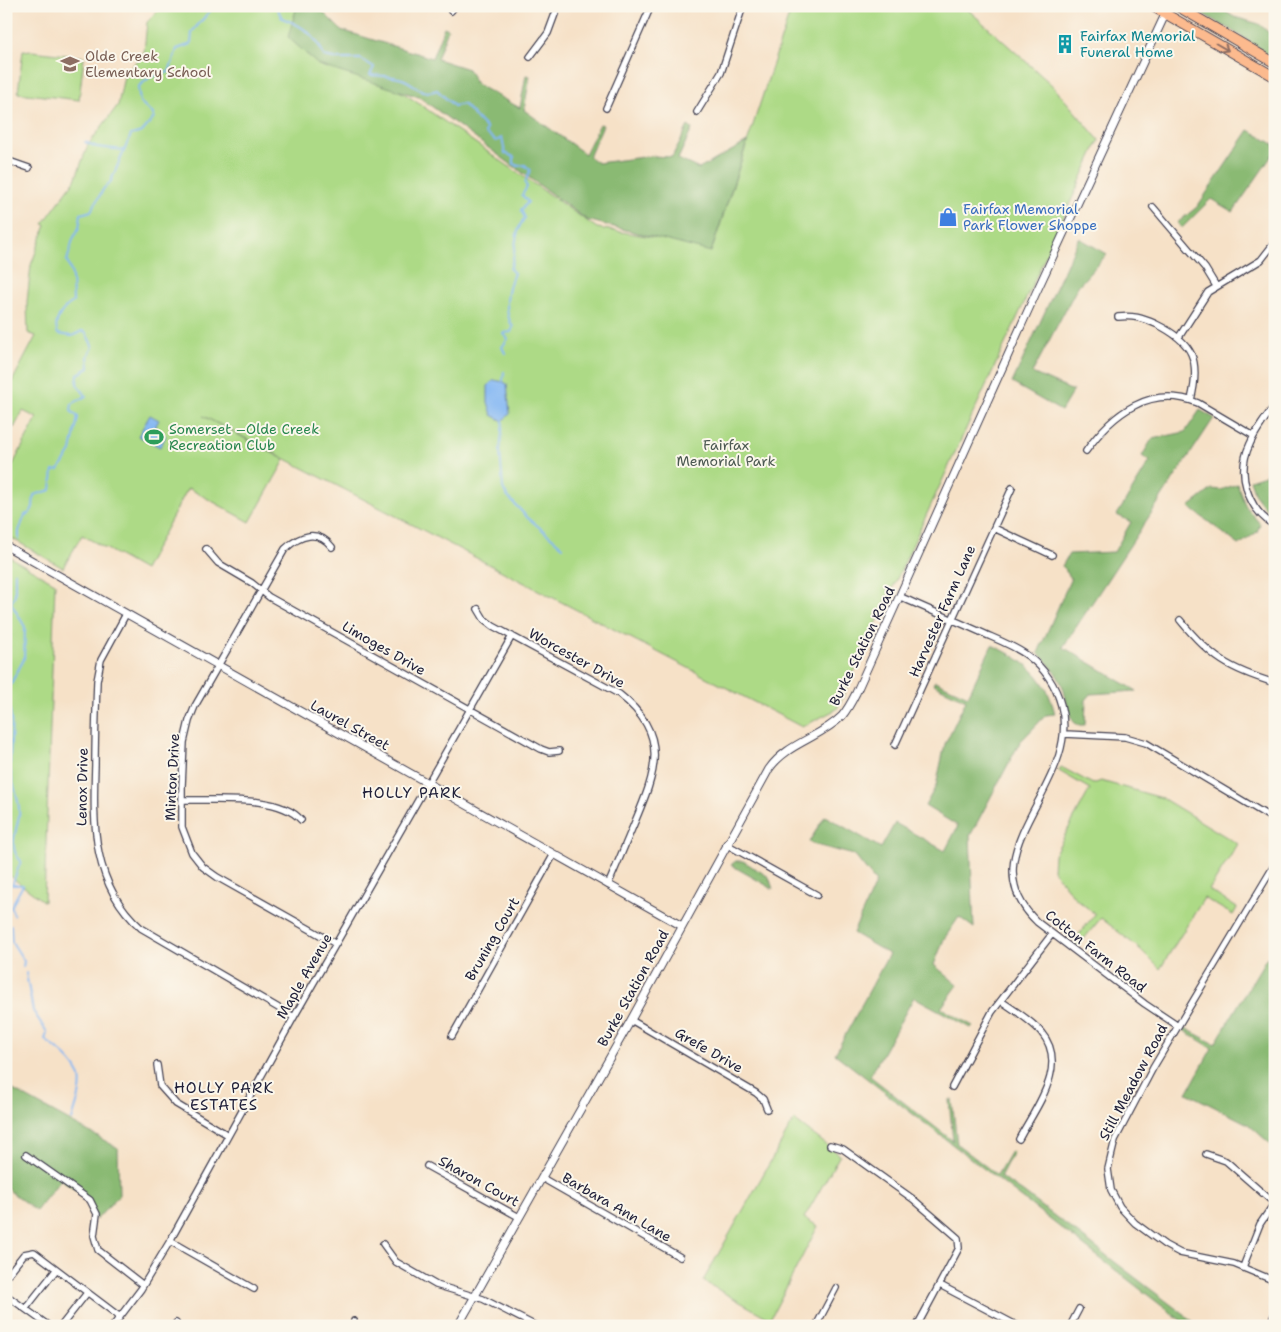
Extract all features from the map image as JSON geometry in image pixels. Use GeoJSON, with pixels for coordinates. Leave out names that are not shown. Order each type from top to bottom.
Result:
{"type":"FeatureCollection","features":[{"type":"Feature","properties":{"kind":"main road"},"geometry":{"type":"LineString","coordinates":[[1152,6],[1167,10],[1275,77]]}},
{"type":"Feature","properties":{"kind":"main road"},"geometry":{"type":"LineString","coordinates":[[1177,6],[1275,63]]}},
{"type":"Feature","properties":{"kind":"main road"},"geometry":{"type":"LineString","coordinates":[[1270,1326],[1275,1316]]}},
{"type":"Feature","properties":{"kind":"street"},"geometry":{"type":"LineString","coordinates":[[530,58],[548,33],[558,6]]}},
{"type":"Feature","properties":{"kind":"street"},"geometry":{"type":"LineString","coordinates":[[606,108],[650,6]]}},
{"type":"Feature","properties":{"kind":"street"},"geometry":{"type":"LineString","coordinates":[[697,112],[721,72],[743,6]]}},
{"type":"Feature","properties":{"kind":"street","name":"Burke Station Road"},"geometry":{"type":"LineString","coordinates":[[458,1326],[631,1020],[726,844],[772,765],[789,749],[834,723],[847,708],[901,597],[968,442],[1167,10]]}},
{"type":"Feature","properties":{"kind":"street"},"geometry":{"type":"LineString","coordinates":[[6,160],[29,168]]}},
{"type":"Feature","properties":{"kind":"street"},"geometry":{"type":"LineString","coordinates":[[1153,207],[1205,268],[1216,286]]}},
{"type":"Feature","properties":{"kind":"street"},"geometry":{"type":"LineString","coordinates":[[1179,336],[1199,304],[1216,286],[1254,266],[1275,242]]}},
{"type":"Feature","properties":{"kind":"street"},"geometry":{"type":"LineString","coordinates":[[1118,317],[1130,315],[1141,318],[1179,336],[1189,348],[1196,367],[1191,400]]}},
{"type":"Feature","properties":{"kind":"street"},"geometry":{"type":"LineString","coordinates":[[1086,451],[1108,423],[1130,407],[1159,399],[1191,400],[1215,411],[1254,436]]}},
{"type":"Feature","properties":{"kind":"street"},"geometry":{"type":"LineString","coordinates":[[1275,404],[1254,436],[1244,462],[1245,483],[1256,509],[1275,526]]}},
{"type":"Feature","properties":{"kind":"street","name":"Harvester Farm Lane"},"geometry":{"type":"LineString","coordinates":[[895,745],[1012,488]]}},
{"type":"Feature","properties":{"kind":"street"},"geometry":{"type":"LineString","coordinates":[[994,528],[1052,555]]}},
{"type":"Feature","properties":{"kind":"street","name":"Minton Drive"},"geometry":{"type":"LineString","coordinates":[[332,547],[324,538],[314,535],[304,536],[292,543],[280,557],[195,706],[187,727],[182,800],[184,835],[192,853],[203,866],[217,877],[336,944]]}},
{"type":"Feature","properties":{"kind":"street","name":"Laurel Street"},"geometry":{"type":"LineString","coordinates":[[6,546],[682,926]]}},
{"type":"Feature","properties":{"kind":"street","name":"Limoges Drive"},"geometry":{"type":"LineString","coordinates":[[206,549],[218,563],[252,583],[261,591],[541,749],[549,752],[559,751]]}},
{"type":"Feature","properties":{"kind":"street","name":"Cotton Farm Road"},"geometry":{"type":"LineString","coordinates":[[901,597],[1016,648],[1037,664],[1058,693],[1065,734],[1057,767],[1018,842],[1013,863],[1014,884],[1021,903],[1032,918],[1145,1004],[1178,1026]]}},
{"type":"Feature","properties":{"kind":"street","name":"Worcester Drive"},"geometry":{"type":"LineString","coordinates":[[478,609],[484,619],[493,626],[619,694],[633,705],[650,732],[655,756],[652,781],[608,883]]}},
{"type":"Feature","properties":{"kind":"street","name":"Lenox Drive"},"geometry":{"type":"LineString","coordinates":[[126,614],[101,660],[97,681],[93,825],[99,855],[110,887],[124,912],[141,928],[294,1016]]}},
{"type":"Feature","properties":{"kind":"street"},"geometry":{"type":"LineString","coordinates":[[1180,620],[1201,644],[1222,662],[1245,674],[1275,683]]}},
{"type":"Feature","properties":{"kind":"street","name":"Maple Avenue"},"geometry":{"type":"LineString","coordinates":[[113,1326],[143,1285],[170,1241],[294,1016],[512,636]]}},
{"type":"Feature","properties":{"kind":"street"},"geometry":{"type":"LineString","coordinates":[[1065,734],[1125,737],[1146,743],[1275,820]]}},
{"type":"Feature","properties":{"kind":"street"},"geometry":{"type":"LineString","coordinates":[[182,800],[268,804],[292,810],[301,820]]}},
{"type":"Feature","properties":{"kind":"street"},"geometry":{"type":"LineString","coordinates":[[726,844],[817,895]]}},
{"type":"Feature","properties":{"kind":"street","name":"Bruning Court"},"geometry":{"type":"LineString","coordinates":[[452,1036],[554,854]]}},
{"type":"Feature","properties":{"kind":"street","name":"Still Meadow Road"},"geometry":{"type":"LineString","coordinates":[[1275,864],[1178,1026],[1111,1150],[1108,1169],[1111,1190],[1126,1215],[1174,1250],[1243,1267],[1275,1281]]}},
{"type":"Feature","properties":{"kind":"street"},"geometry":{"type":"LineString","coordinates":[[952,1087],[982,1027],[1052,934]]}},
{"type":"Feature","properties":{"kind":"street"},"geometry":{"type":"LineString","coordinates":[[1001,1001],[1041,1032],[1048,1044],[1052,1058],[1050,1079],[1019,1139]]}},
{"type":"Feature","properties":{"kind":"street","name":"Grefe Drive"},"geometry":{"type":"LineString","coordinates":[[631,1020],[756,1093],[763,1099],[768,1109]]}},
{"type":"Feature","properties":{"kind":"street"},"geometry":{"type":"LineString","coordinates":[[157,1065],[160,1086],[176,1104],[228,1135]]}},
{"type":"Feature","properties":{"kind":"street"},"geometry":{"type":"LineString","coordinates":[[830,1145],[844,1149],[954,1232],[959,1241],[959,1248],[917,1326]]}},
{"type":"Feature","properties":{"kind":"street"},"geometry":{"type":"LineString","coordinates":[[1206,1154],[1226,1161],[1275,1202],[1260,1224],[1243,1267]]}},
{"type":"Feature","properties":{"kind":"street"},"geometry":{"type":"LineString","coordinates":[[26,1155],[90,1200],[97,1214],[94,1236],[98,1250],[143,1285]]}},
{"type":"Feature","properties":{"kind":"street","name":"Sharon Court"},"geometry":{"type":"LineString","coordinates":[[427,1166],[519,1217]]}},
{"type":"Feature","properties":{"kind":"street","name":"Barbara Ann Lane"},"geometry":{"type":"LineString","coordinates":[[542,1178],[680,1256]]}},
{"type":"Feature","properties":{"kind":"street"},"geometry":{"type":"LineString","coordinates":[[170,1241],[254,1288]]}},
{"type":"Feature","properties":{"kind":"street"},"geometry":{"type":"LineString","coordinates":[[383,1244],[396,1262],[436,1286],[490,1301],[536,1326]]}},
{"type":"Feature","properties":{"kind":"street"},"geometry":{"type":"LineString","coordinates":[[6,1277],[24,1254],[34,1252],[120,1317]]}},
{"type":"Feature","properties":{"kind":"street"},"geometry":{"type":"LineString","coordinates":[[26,1308],[56,1270]]}},
{"type":"Feature","properties":{"kind":"street","name":"Still Meadow Road"},"geometry":{"type":"LineString","coordinates":[[1259,1274],[1275,1286]]}},
{"type":"Feature","properties":{"kind":"street"},"geometry":{"type":"LineString","coordinates":[[940,1285],[1018,1326]]}},
{"type":"Feature","properties":{"kind":"street"},"geometry":{"type":"LineString","coordinates":[[816,1326],[836,1288]]}},
{"type":"Feature","properties":{"kind":"street"},"geometry":{"type":"LineString","coordinates":[[61,1326],[87,1293]]}},
{"type":"Feature","properties":{"kind":"street"},"geometry":{"type":"LineString","coordinates":[[6,1294],[49,1326]]}},
{"type":"Feature","properties":{"kind":"street"},"geometry":{"type":"LineString","coordinates":[[1070,1326],[1079,1308]]}},
{"type":"Feature","properties":{"kind":"green space","name":"Fairfax Memorial Park"},"geometry":{"type":"Polygon","coordinates":[[[163,6],[298,6],[289,36],[405,94],[597,228],[713,247],[792,6],[964,6],[1052,85],[1099,140],[837,709],[802,727],[203,416],[285,460],[250,522],[188,488],[144,570],[82,535],[63,568],[6,535],[6,478],[37,418],[23,411],[14,428],[6,406],[6,393],[36,336],[28,333],[27,302],[31,265],[46,225],[43,224],[75,180],[88,145],[118,105],[124,76],[144,52],[147,22],[163,6]]]}},
{"type":"Feature","properties":{"kind":"green space"},"geometry":{"type":"Polygon","coordinates":[[[297,6],[316,6],[319,9],[328,6],[322,11],[341,30],[432,58],[444,27],[448,29],[437,59],[468,69],[476,84],[520,108],[526,75],[530,76],[524,110],[585,154],[600,124],[603,125],[589,157],[598,163],[651,156],[672,157],[688,126],[692,129],[678,159],[699,169],[747,142],[711,252],[587,220],[419,97],[318,65],[288,37],[297,6]]]}},
{"type":"Feature","properties":{"kind":"green space"},"geometry":{"type":"Polygon","coordinates":[[[1189,6],[1216,6],[1234,17],[1259,24],[1275,38],[1275,60],[1243,37],[1189,6]]]}},
{"type":"Feature","properties":{"kind":"green space"},"geometry":{"type":"Polygon","coordinates":[[[23,50],[84,57],[79,100],[18,93],[23,50]]]}},
{"type":"Feature","properties":{"kind":"green space"},"geometry":{"type":"Polygon","coordinates":[[[1249,130],[1275,145],[1275,151],[1233,212],[1211,199],[1182,228],[1177,223],[1197,207],[1249,130]]]}},
{"type":"Feature","properties":{"kind":"green space"},"geometry":{"type":"Polygon","coordinates":[[[1079,238],[1107,254],[1078,286],[1032,373],[1073,391],[1061,411],[1012,383],[1079,238]]]}},
{"type":"Feature","properties":{"kind":"green space"},"geometry":{"type":"Polygon","coordinates":[[[1200,410],[1214,418],[1063,647],[1137,691],[1091,694],[1086,700],[1085,725],[1077,725],[1071,717],[1060,680],[1038,653],[1071,578],[1062,566],[1069,554],[1114,552],[1131,522],[1117,515],[1150,461],[1142,456],[1152,439],[1185,432],[1200,410]]]}},
{"type":"Feature","properties":{"kind":"green space"},"geometry":{"type":"Polygon","coordinates":[[[1275,460],[1275,508],[1269,513],[1255,495],[1250,480],[1265,475],[1275,460]]]}},
{"type":"Feature","properties":{"kind":"green space"},"geometry":{"type":"Polygon","coordinates":[[[1237,484],[1246,507],[1260,524],[1257,532],[1239,545],[1189,507],[1212,489],[1221,490],[1237,484]]]}},
{"type":"Feature","properties":{"kind":"green space"},"geometry":{"type":"Polygon","coordinates":[[[6,555],[55,583],[44,902],[6,873],[6,555]]]}},
{"type":"Feature","properties":{"kind":"green space"},"geometry":{"type":"Polygon","coordinates":[[[992,645],[1015,657],[1033,671],[1046,689],[1055,714],[1046,715],[1020,742],[970,836],[974,928],[959,917],[944,939],[934,965],[958,985],[941,1008],[973,1026],[971,1028],[914,997],[870,1076],[953,1141],[949,1100],[952,1100],[957,1144],[997,1175],[1011,1151],[1013,1152],[1000,1177],[1023,1192],[1199,1326],[1188,1326],[835,1054],[889,954],[853,933],[876,882],[854,855],[809,842],[825,816],[881,848],[895,823],[945,851],[958,826],[925,806],[936,786],[945,744],[966,700],[933,684],[935,681],[968,696],[992,645]]]}},
{"type":"Feature","properties":{"kind":"green space"},"geometry":{"type":"Polygon","coordinates":[[[1061,767],[1093,784],[1101,781],[1162,798],[1238,844],[1209,890],[1237,908],[1233,915],[1204,898],[1160,969],[1140,949],[1101,918],[1078,946],[1073,942],[1095,914],[1075,898],[1053,870],[1054,855],[1090,789],[1059,771],[1061,767]]]}},
{"type":"Feature","properties":{"kind":"green space"},"geometry":{"type":"Polygon","coordinates":[[[736,861],[743,861],[769,877],[773,889],[731,865],[736,861]]]}},
{"type":"Feature","properties":{"kind":"green space"},"geometry":{"type":"Polygon","coordinates":[[[1267,957],[1275,967],[1275,1148],[1248,1124],[1187,1093],[1212,1048],[1183,1030],[1185,1028],[1215,1044],[1267,957]]]}},
{"type":"Feature","properties":{"kind":"green space"},"geometry":{"type":"Polygon","coordinates":[[[6,1086],[118,1148],[119,1195],[96,1220],[90,1201],[61,1179],[36,1211],[6,1188],[6,1086]]]}},
{"type":"Feature","properties":{"kind":"green space"},"geometry":{"type":"Polygon","coordinates":[[[794,1120],[840,1155],[804,1218],[818,1226],[770,1319],[703,1281],[794,1120]]]}},
{"type":"Feature","properties":{"kind":"water"},"geometry":{"type":"Polygon","coordinates":[[[494,380],[507,384],[510,414],[503,421],[492,415],[488,402],[488,386],[494,380]]]}},
{"type":"Feature","properties":{"kind":"water"},"geometry":{"type":"Polygon","coordinates":[[[150,415],[159,420],[154,429],[166,436],[160,447],[138,436],[150,415]]]}},
{"type":"Feature","properties":{"kind":"waterway"},"geometry":{"type":"LineString","coordinates":[[19,540],[19,531],[25,515],[30,513],[33,507],[34,495],[51,490],[53,471],[59,470],[71,451],[78,417],[71,411],[72,404],[86,396],[77,384],[78,374],[89,368],[88,356],[93,347],[86,333],[82,331],[72,336],[58,334],[56,324],[59,315],[73,302],[72,275],[67,261],[73,239],[79,228],[81,214],[91,211],[104,188],[110,183],[131,135],[142,132],[154,118],[153,114],[140,102],[138,87],[150,77],[169,72],[177,49],[191,44],[192,32],[214,6]]}},
{"type":"Feature","properties":{"kind":"waterway"},"geometry":{"type":"LineString","coordinates":[[276,6],[282,18],[296,24],[313,37],[324,56],[338,59],[361,59],[374,67],[370,75],[401,79],[420,90],[428,92],[437,90],[454,106],[463,104],[487,129],[485,133],[496,141],[502,138],[505,153],[514,157],[514,164],[518,166],[525,165],[530,170],[525,183],[527,187],[522,195],[528,202],[521,210],[525,218],[517,235],[510,269],[514,273],[509,286],[507,308],[513,327],[511,332],[503,333],[508,339],[502,347],[505,353]]}},
{"type":"Feature","properties":{"kind":"waterway"},"geometry":{"type":"LineString","coordinates":[[85,142],[97,147],[123,150]]}},
{"type":"Feature","properties":{"kind":"waterway"},"geometry":{"type":"LineString","coordinates":[[503,381],[504,372]]}},
{"type":"Feature","properties":{"kind":"waterway"},"geometry":{"type":"LineString","coordinates":[[503,421],[500,451],[503,488],[507,496],[527,517],[563,547]]}},
{"type":"Feature","properties":{"kind":"waterway"},"geometry":{"type":"LineString","coordinates":[[6,693],[24,659],[25,627],[11,603],[15,595],[15,572]]}},
{"type":"Feature","properties":{"kind":"waterway"},"geometry":{"type":"LineString","coordinates":[[6,701],[11,715],[10,772],[19,809],[14,850],[21,861],[12,885],[23,885],[11,907],[14,915]]}},
{"type":"Feature","properties":{"kind":"waterway"},"geometry":{"type":"LineString","coordinates":[[11,925],[12,942],[24,961],[23,967]]}},
{"type":"Feature","properties":{"kind":"waterway"},"geometry":{"type":"LineString","coordinates":[[26,973],[33,1011],[47,1032],[45,1040],[70,1061],[80,1077],[80,1093],[72,1120]]}},
{"type":"Feature","properties":{"kind":"place","name":"Fairfax Memorial Funeral Home"},"geometry":{"type":"Point","coordinates":[1065,44]}},
{"type":"Feature","properties":{"kind":"place","name":"Olde Creek Elementary School"},"geometry":{"type":"Point","coordinates":[70,64]}},
{"type":"Feature","properties":{"kind":"place","name":"Fairfax Memorial Park Flower Shoppe"},"geometry":{"type":"Point","coordinates":[948,217]}},
{"type":"Feature","properties":{"kind":"place","name":"Somerset –Olde Creek Recreation Club"},"geometry":{"type":"Point","coordinates":[154,437]}},
{"type":"Feature","properties":{"kind":"district","name":"HOLLY PARK"},"geometry":{"type":"Point","coordinates":[412,793]}},
{"type":"Feature","properties":{"kind":"district","name":"HOLLY PARK ESTATES"},"geometry":{"type":"Point","coordinates":[224,1096]}}]}
